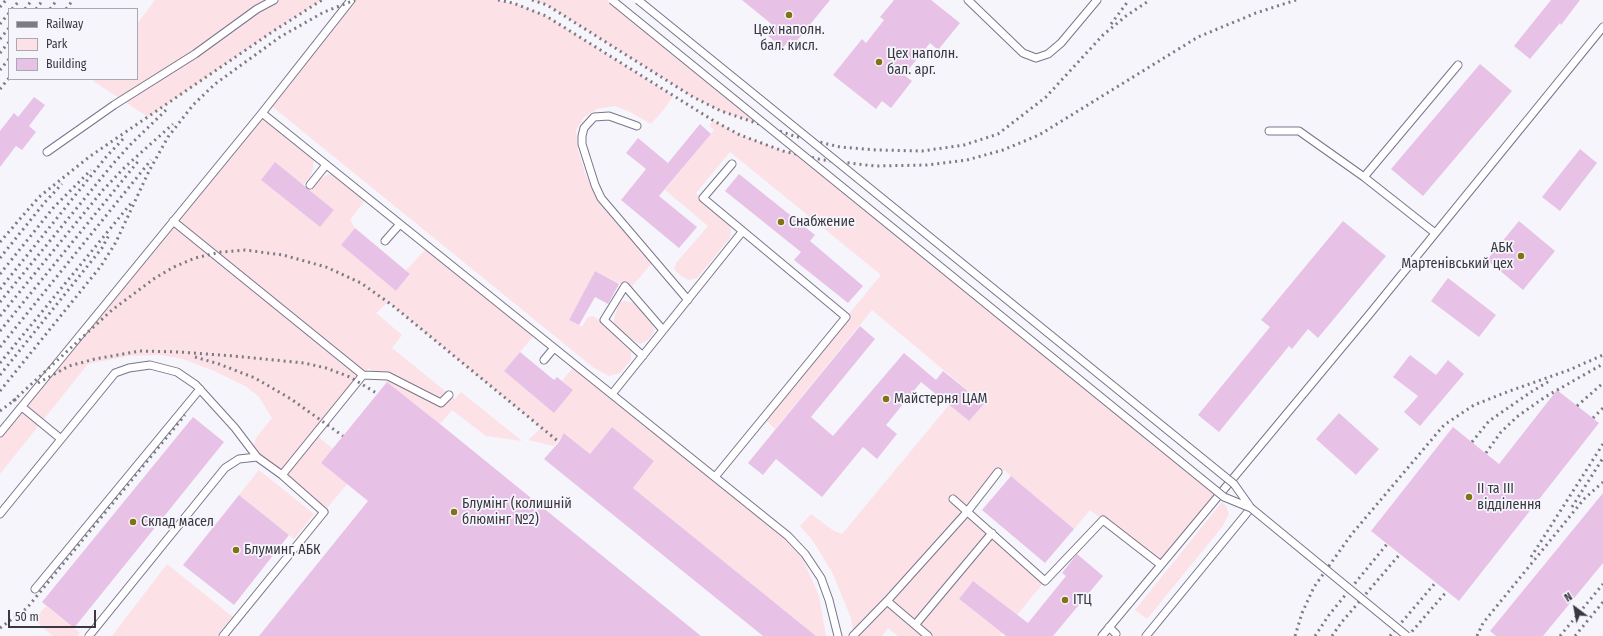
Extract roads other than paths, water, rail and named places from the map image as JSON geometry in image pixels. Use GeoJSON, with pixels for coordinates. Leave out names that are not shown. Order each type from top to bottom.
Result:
{"type":"FeatureCollection","features":[{"type":"Feature","properties":{"kind":"lane"},"geometry":{"type":"LineString","coordinates":[[47,152],[114,105],[195,54],[257,9],[274,0]]}},
{"type":"Feature","properties":{"kind":"lane"},"geometry":{"type":"LineString","coordinates":[[0,433],[262,113],[351,0]]}},
{"type":"Feature","properties":{"kind":"lane"},"geometry":{"type":"LineString","coordinates":[[612,0],[1224,497],[1251,508]]}},
{"type":"Feature","properties":{"kind":"lane"},"geometry":{"type":"LineString","coordinates":[[638,0],[1234,484],[1251,508],[1407,636]]}},
{"type":"Feature","properties":{"kind":"lane"},"geometry":{"type":"LineString","coordinates":[[968,0],[1023,53],[1036,58],[1048,54],[1061,43],[1097,0]]}},
{"type":"Feature","properties":{"kind":"lane"},"geometry":{"type":"LineString","coordinates":[[1102,636],[1603,27]]}},
{"type":"Feature","properties":{"kind":"lane"},"geometry":{"type":"LineString","coordinates":[[1364,177],[1458,64]]}},
{"type":"Feature","properties":{"kind":"lane"},"geometry":{"type":"LineString","coordinates":[[262,113],[788,536],[805,554],[821,578],[829,600],[838,636]]}},
{"type":"Feature","properties":{"kind":"lane"},"geometry":{"type":"LineString","coordinates":[[637,126],[609,116],[594,117],[584,128],[582,144],[600,198],[688,300]]}},
{"type":"Feature","properties":{"kind":"lane"},"geometry":{"type":"LineString","coordinates":[[1269,131],[1299,131],[1364,177],[1435,233]]}},
{"type":"Feature","properties":{"kind":"lane"},"geometry":{"type":"LineString","coordinates":[[715,477],[846,317],[703,198],[732,164]]}},
{"type":"Feature","properties":{"kind":"lane"},"geometry":{"type":"LineString","coordinates":[[310,185],[326,165]]}},
{"type":"Feature","properties":{"kind":"lane"},"geometry":{"type":"LineString","coordinates":[[173,221],[363,375],[388,376],[441,403],[449,394]]}},
{"type":"Feature","properties":{"kind":"lane"},"geometry":{"type":"LineString","coordinates":[[385,241],[400,224]]}},
{"type":"Feature","properties":{"kind":"lane"},"geometry":{"type":"LineString","coordinates":[[612,394],[742,232]]}},
{"type":"Feature","properties":{"kind":"lane"},"geometry":{"type":"LineString","coordinates":[[643,356],[604,320],[625,286],[663,330]]}},
{"type":"Feature","properties":{"kind":"lane"},"geometry":{"type":"LineString","coordinates":[[544,360],[554,348]]}},
{"type":"Feature","properties":{"kind":"lane"},"geometry":{"type":"LineString","coordinates":[[0,514],[115,373],[129,368],[150,365],[176,372],[200,389],[235,428],[257,457],[282,475],[324,512],[223,636]]}},
{"type":"Feature","properties":{"kind":"lane"},"geometry":{"type":"LineString","coordinates":[[282,475],[363,375]]}},
{"type":"Feature","properties":{"kind":"lane"},"geometry":{"type":"LineString","coordinates":[[35,589],[200,389]]}},
{"type":"Feature","properties":{"kind":"lane"},"geometry":{"type":"LineString","coordinates":[[22,407],[61,439]]}},
{"type":"Feature","properties":{"kind":"lane"},"geometry":{"type":"LineString","coordinates":[[89,636],[225,468],[240,459],[257,457]]}},
{"type":"Feature","properties":{"kind":"lane"},"geometry":{"type":"LineString","coordinates":[[853,636],[887,601],[967,512],[998,472]]}},
{"type":"Feature","properties":{"kind":"lane"},"geometry":{"type":"LineString","coordinates":[[954,499],[1045,581],[1103,520],[1161,565]]}},
{"type":"Feature","properties":{"kind":"lane"},"geometry":{"type":"LineString","coordinates":[[1146,636],[1251,508]]}},
{"type":"Feature","properties":{"kind":"lane"},"geometry":{"type":"LineString","coordinates":[[915,625],[992,533]]}},
{"type":"Feature","properties":{"kind":"lane"},"geometry":{"type":"LineString","coordinates":[[887,601],[928,636]]}},
{"type":"Feature","properties":{"kind":"lane"},"geometry":{"type":"LineString","coordinates":[[1109,627],[1116,634]]}},
{"type":"Feature","properties":{"kind":"railway"},"geometry":{"type":"LineString","coordinates":[[0,7],[6,0]]}},
{"type":"Feature","properties":{"kind":"railway"},"geometry":{"type":"LineString","coordinates":[[13,8],[20,0]]}},
{"type":"Feature","properties":{"kind":"railway"},"geometry":{"type":"LineString","coordinates":[[26,8],[32,0]]}},
{"type":"Feature","properties":{"kind":"railway"},"geometry":{"type":"LineString","coordinates":[[37,8],[43,0]]}},
{"type":"Feature","properties":{"kind":"railway"},"geometry":{"type":"LineString","coordinates":[[51,8],[57,0]]}},
{"type":"Feature","properties":{"kind":"railway"},"geometry":{"type":"LineString","coordinates":[[67,8],[73,0]]}},
{"type":"Feature","properties":{"kind":"railway"},"geometry":{"type":"LineString","coordinates":[[0,242],[39,197],[89,157],[275,30],[322,0]]}},
{"type":"Feature","properties":{"kind":"railway"},"geometry":{"type":"LineString","coordinates":[[0,391],[101,266],[116,242],[149,171],[168,137],[193,105],[215,84],[280,37],[324,12],[355,0]]}},
{"type":"Feature","properties":{"kind":"railway"},"geometry":{"type":"LineString","coordinates":[[498,0],[513,3],[546,16],[714,121],[740,135],[783,151],[823,160],[875,166],[927,165],[967,160],[1003,150],[1039,135],[1198,37],[1256,13],[1296,0]]}},
{"type":"Feature","properties":{"kind":"railway"},"geometry":{"type":"LineString","coordinates":[[532,0],[547,5],[693,97],[721,111],[794,136],[840,147],[922,151],[964,145],[998,134],[1046,97],[1103,35],[1126,16],[1150,0]]}},
{"type":"Feature","properties":{"kind":"railway"},"geometry":{"type":"LineString","coordinates":[[1111,24],[1129,0]]}},
{"type":"Feature","properties":{"kind":"railway"},"geometry":{"type":"LineString","coordinates":[[0,24],[8,14]]}},
{"type":"Feature","properties":{"kind":"railway"},"geometry":{"type":"LineString","coordinates":[[0,39],[8,29]]}},
{"type":"Feature","properties":{"kind":"railway"},"geometry":{"type":"LineString","coordinates":[[0,53],[8,43]]}},
{"type":"Feature","properties":{"kind":"railway"},"geometry":{"type":"LineString","coordinates":[[0,70],[8,60]]}},
{"type":"Feature","properties":{"kind":"railway"},"geometry":{"type":"LineString","coordinates":[[0,89],[8,79]]}},
{"type":"Feature","properties":{"kind":"railway"},"geometry":{"type":"LineString","coordinates":[[0,302],[112,165],[166,110]]}},
{"type":"Feature","properties":{"kind":"railway"},"geometry":{"type":"LineString","coordinates":[[0,316],[103,190],[125,167],[173,124]]}},
{"type":"Feature","properties":{"kind":"railway"},"geometry":{"type":"LineString","coordinates":[[0,289],[106,157],[125,137]]}},
{"type":"Feature","properties":{"kind":"railway"},"geometry":{"type":"LineString","coordinates":[[0,331],[140,159]]}},
{"type":"Feature","properties":{"kind":"railway"},"geometry":{"type":"LineString","coordinates":[[0,347],[151,160]]}},
{"type":"Feature","properties":{"kind":"railway"},"geometry":{"type":"LineString","coordinates":[[0,274],[54,207],[91,170]]}},
{"type":"Feature","properties":{"kind":"railway"},"geometry":{"type":"LineString","coordinates":[[0,258],[45,202],[62,184]]}},
{"type":"Feature","properties":{"kind":"railway"},"geometry":{"type":"LineString","coordinates":[[0,363],[132,202]]}},
{"type":"Feature","properties":{"kind":"railway"},"geometry":{"type":"LineString","coordinates":[[0,375],[102,248],[110,233]]}},
{"type":"Feature","properties":{"kind":"railway"},"geometry":{"type":"LineString","coordinates":[[13,401],[112,310],[155,278],[174,267],[195,258],[221,252],[245,250],[283,255],[326,267],[361,283],[392,305],[559,442]]}},
{"type":"Feature","properties":{"kind":"railway"},"geometry":{"type":"LineString","coordinates":[[38,383],[69,366],[95,359],[140,351],[179,352],[304,363],[326,368],[350,377],[378,394]]}},
{"type":"Feature","properties":{"kind":"railway"},"geometry":{"type":"LineString","coordinates":[[1295,636],[1302,613],[1314,587],[1351,535],[1444,425],[1474,405],[1569,370],[1603,355]]}},
{"type":"Feature","properties":{"kind":"railway"},"geometry":{"type":"LineString","coordinates":[[195,357],[219,364],[255,378],[291,399],[343,436]]}},
{"type":"Feature","properties":{"kind":"railway"},"geometry":{"type":"LineString","coordinates":[[1486,453],[1501,432],[1518,416],[1545,397],[1603,364]]}},
{"type":"Feature","properties":{"kind":"railway"},"geometry":{"type":"LineString","coordinates":[[1472,442],[1489,421],[1551,380]]}},
{"type":"Feature","properties":{"kind":"railway"},"geometry":{"type":"LineString","coordinates":[[1577,406],[1603,383]]}},
{"type":"Feature","properties":{"kind":"railway"},"geometry":{"type":"LineString","coordinates":[[0,411],[16,399]]}},
{"type":"Feature","properties":{"kind":"railway"},"geometry":{"type":"LineString","coordinates":[[1593,418],[1603,408]]}},
{"type":"Feature","properties":{"kind":"railway"},"geometry":{"type":"LineString","coordinates":[[0,628],[27,608],[185,415]]}},
{"type":"Feature","properties":{"kind":"railway"},"geometry":{"type":"LineString","coordinates":[[1531,557],[1603,444]]}},
{"type":"Feature","properties":{"kind":"railway"},"geometry":{"type":"LineString","coordinates":[[1572,507],[1603,458]]}},
{"type":"Feature","properties":{"kind":"railway"},"geometry":{"type":"LineString","coordinates":[[1477,636],[1483,623],[1584,499],[1603,482]]}},
{"type":"Feature","properties":{"kind":"railway"},"geometry":{"type":"LineString","coordinates":[[1315,636],[1329,615],[1387,544]]}},
{"type":"Feature","properties":{"kind":"railway"},"geometry":{"type":"LineString","coordinates":[[1332,636],[1341,623],[1400,554]]}},
{"type":"Feature","properties":{"kind":"railway"},"geometry":{"type":"LineString","coordinates":[[1390,636],[1436,582]]}},
{"type":"Feature","properties":{"kind":"railway"},"geometry":{"type":"LineString","coordinates":[[1560,636],[1603,584]]}},
{"type":"Feature","properties":{"kind":"railway"},"geometry":{"type":"LineString","coordinates":[[1408,636],[1447,591]]}},
{"type":"Feature","properties":{"kind":"railway"},"geometry":{"type":"LineString","coordinates":[[1575,636],[1603,602]]}},
{"type":"Feature","properties":{"kind":"place","name":"Цех наполн. бал. кисл."},"geometry":{"type":"Point","coordinates":[789,15]}},
{"type":"Feature","properties":{"kind":"place","name":"Цех наполн. бал. арг."},"geometry":{"type":"Point","coordinates":[879,62]}},
{"type":"Feature","properties":{"kind":"place","name":"Снабжение"},"geometry":{"type":"Point","coordinates":[781,222]}},
{"type":"Feature","properties":{"kind":"place","name":"АБК Мартенівський цех"},"geometry":{"type":"Point","coordinates":[1521,256]}},
{"type":"Feature","properties":{"kind":"place","name":"Майстерня ЦАМ"},"geometry":{"type":"Point","coordinates":[886,399]}},
{"type":"Feature","properties":{"kind":"place","name":"II та III відділення"},"geometry":{"type":"Point","coordinates":[1469,497]}},
{"type":"Feature","properties":{"kind":"place","name":"Блумінг (колишній блюмінг №2)"},"geometry":{"type":"Point","coordinates":[454,512]}},
{"type":"Feature","properties":{"kind":"place","name":"Склад масел"},"geometry":{"type":"Point","coordinates":[133,522]}},
{"type":"Feature","properties":{"kind":"place","name":"Блуминг, АБК"},"geometry":{"type":"Point","coordinates":[236,550]}},
{"type":"Feature","properties":{"kind":"place","name":"ІТЦ"},"geometry":{"type":"Point","coordinates":[1065,600]}}]}
